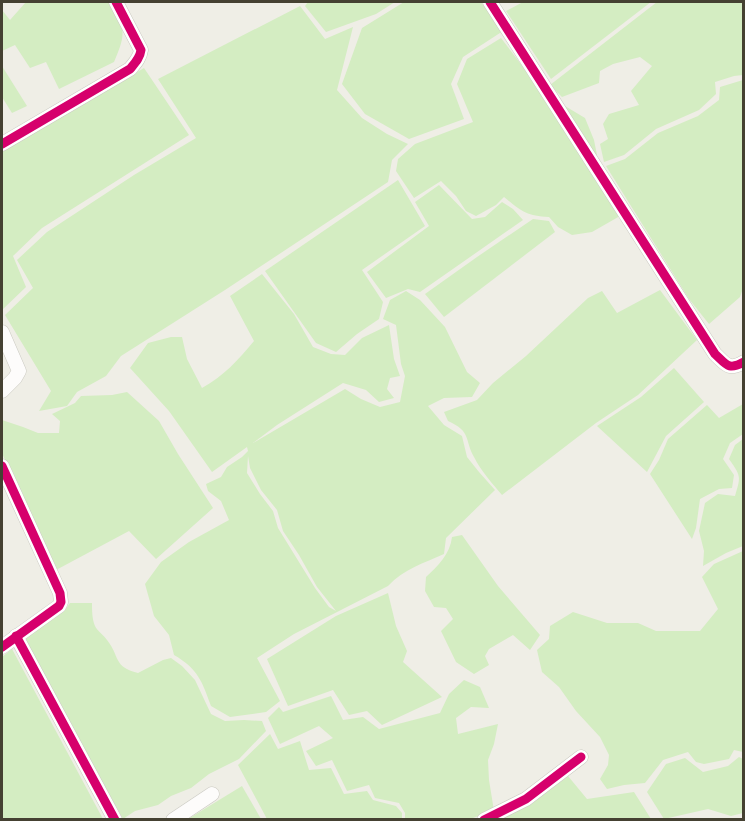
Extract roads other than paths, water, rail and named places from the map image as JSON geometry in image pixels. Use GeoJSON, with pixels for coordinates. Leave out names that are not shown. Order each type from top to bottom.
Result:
{"type":"FeatureCollection","features":[{"type":"Feature","properties":{"kind":"street"},"geometry":{"type":"LineString","coordinates":[[2,144],[135,64],[141,50],[116,2]]}},
{"type":"Feature","properties":{"kind":"street"},"geometry":{"type":"LineString","coordinates":[[490,2],[714,354],[729,367],[735,367],[744,362]]}},
{"type":"Feature","properties":{"kind":"street"},"geometry":{"type":"LineString","coordinates":[[2,332],[19,371],[2,391]]}},
{"type":"Feature","properties":{"kind":"street"},"geometry":{"type":"LineString","coordinates":[[2,466],[61,598],[59,606],[2,647]]}},
{"type":"Feature","properties":{"kind":"street"},"geometry":{"type":"LineString","coordinates":[[16,636],[115,819]]}},
{"type":"Feature","properties":{"kind":"street"},"geometry":{"type":"LineString","coordinates":[[484,819],[526,799],[581,757]]}},
{"type":"Feature","properties":{"kind":"street"},"geometry":{"type":"LineString","coordinates":[[173,819],[212,794]]}}]}
